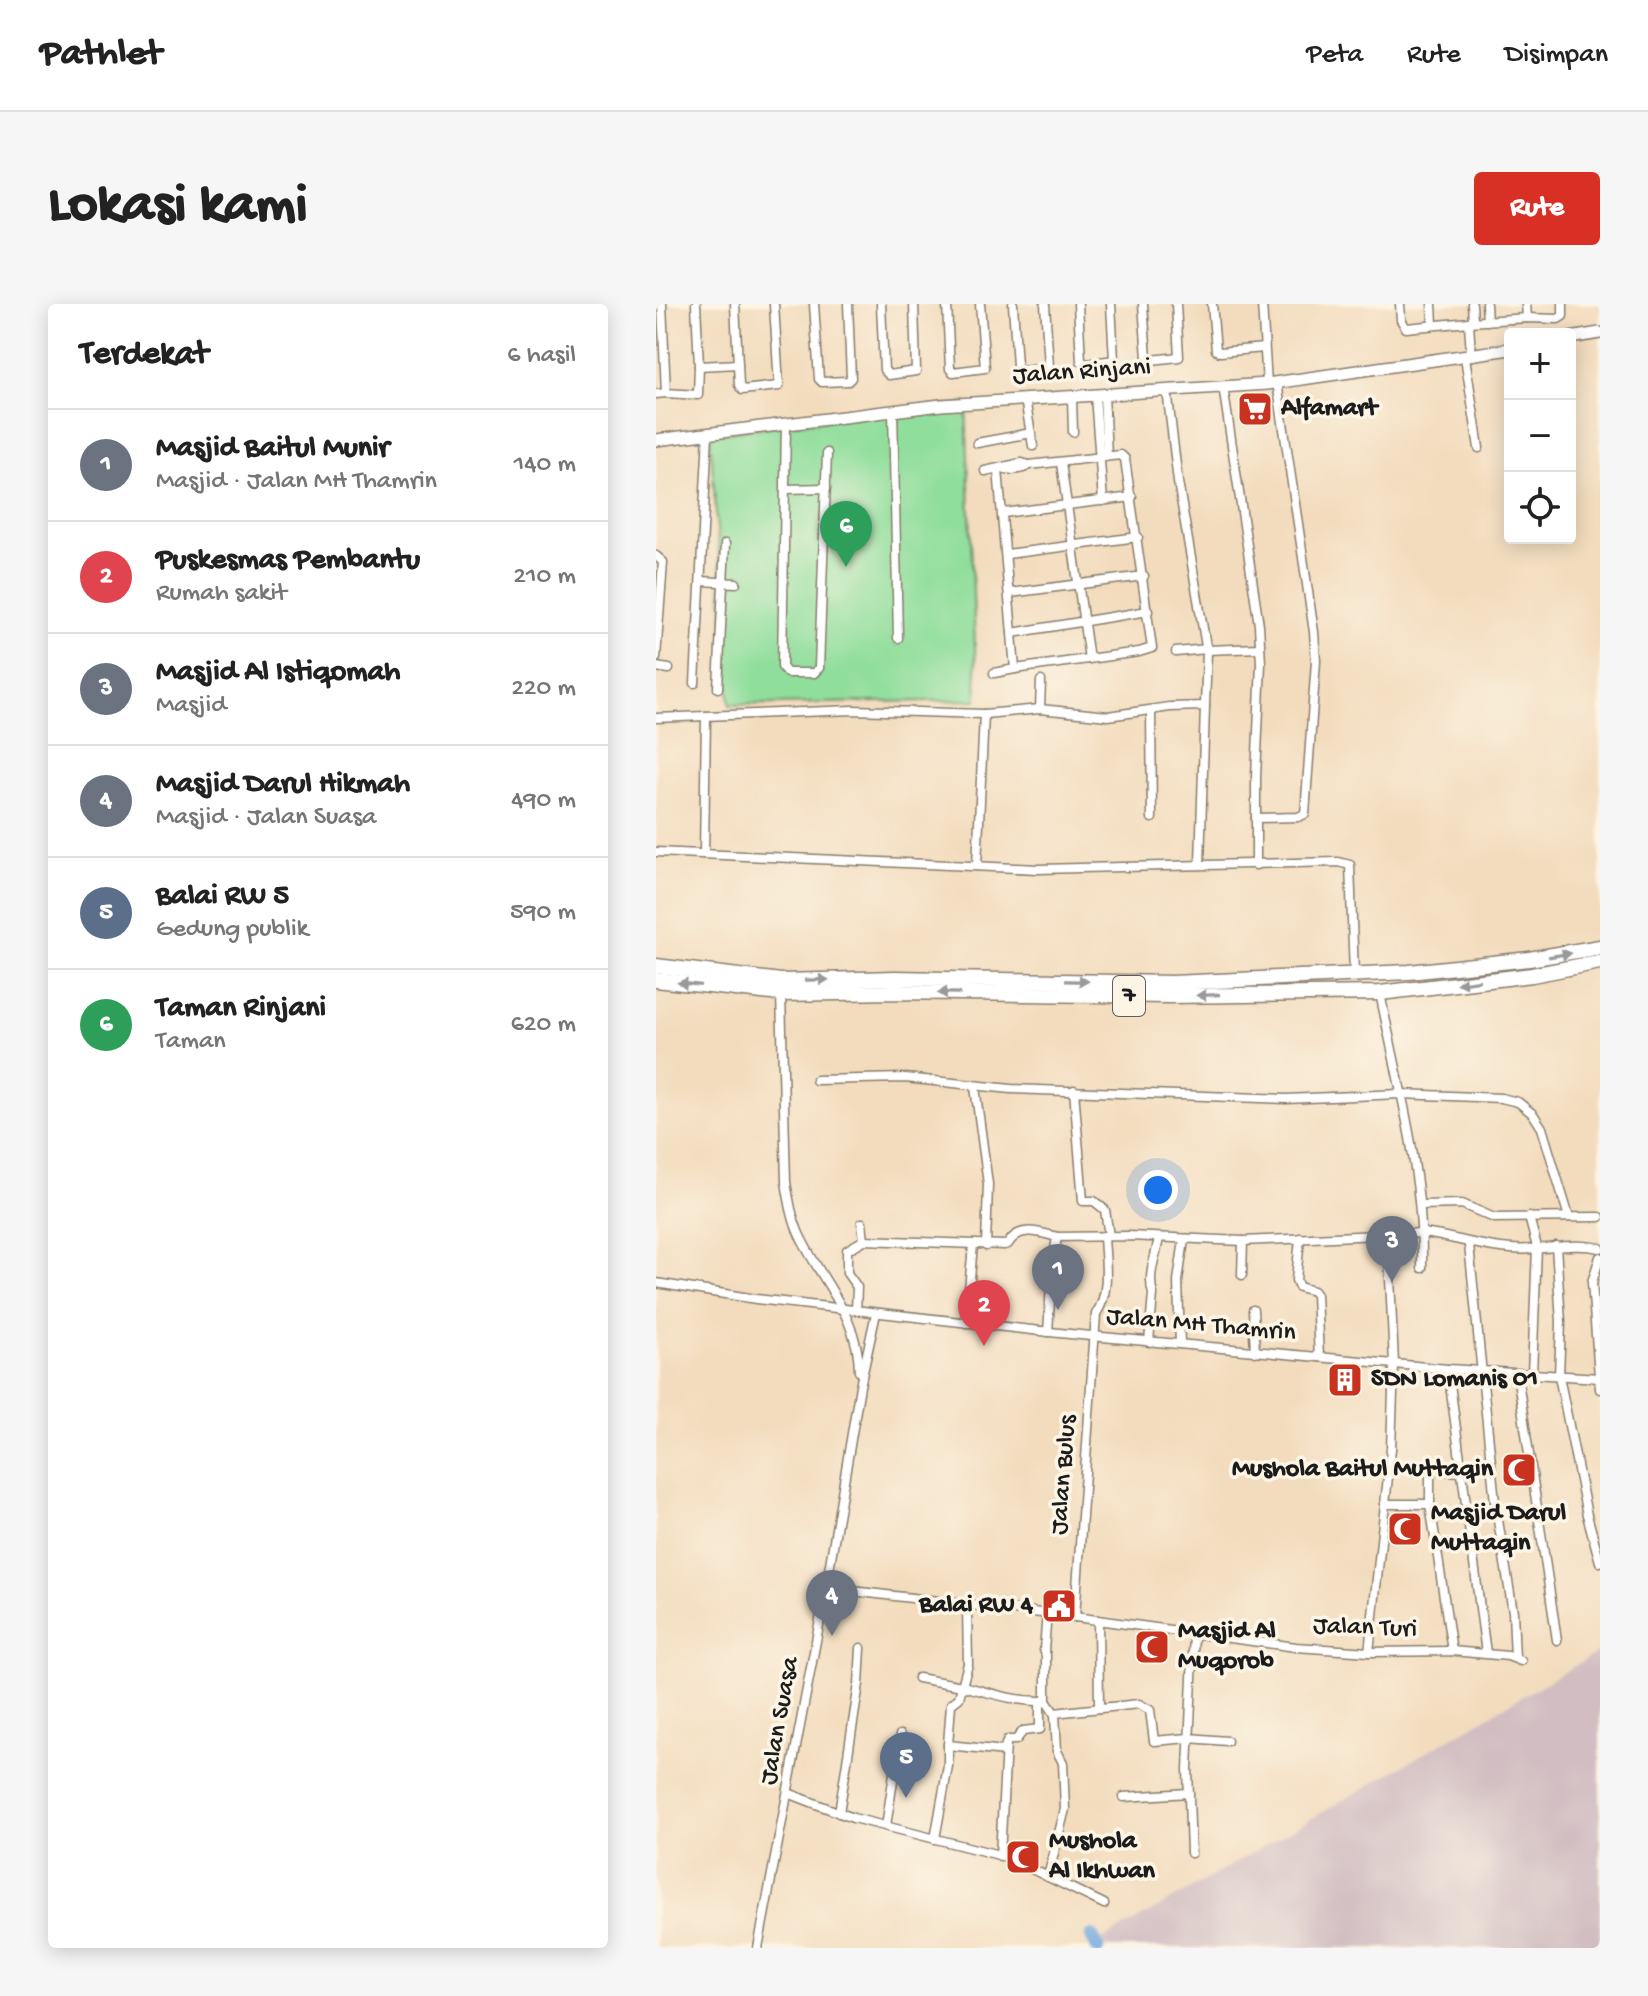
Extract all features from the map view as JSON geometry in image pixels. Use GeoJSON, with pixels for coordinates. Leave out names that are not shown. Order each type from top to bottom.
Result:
{"type":"FeatureCollection","features":[{"type":"Feature","properties":{"kind":"highway","name":"7"},"geometry":{"type":"LineString","coordinates":[[1042,988],[1409,972],[1501,963],[1600,947]]}},
{"type":"Feature","properties":{"kind":"highway","name":"7"},"geometry":{"type":"LineString","coordinates":[[656,980],[781,987],[895,978],[1169,996],[1380,993],[1413,991],[1600,962]]}},
{"type":"Feature","properties":{"kind":"highway"},"geometry":{"type":"LineString","coordinates":[[1501,963],[1502,978]]}},
{"type":"Feature","properties":{"kind":"highway","name":"7"},"geometry":{"type":"LineString","coordinates":[[656,966],[781,987]]}},
{"type":"Feature","properties":{"kind":"highway"},"geometry":{"type":"LineString","coordinates":[[1409,972],[1413,991]]}},
{"type":"Feature","properties":{"kind":"highway"},"geometry":{"type":"LineString","coordinates":[[1321,978],[1323,994]]}},
{"type":"Feature","properties":{"kind":"street"},"geometry":{"type":"LineString","coordinates":[[662,304],[661,394],[698,395],[696,304]]}},
{"type":"Feature","properties":{"kind":"street"},"geometry":{"type":"LineString","coordinates":[[735,304],[741,389],[779,386],[774,304]]}},
{"type":"Feature","properties":{"kind":"street"},"geometry":{"type":"LineString","coordinates":[[814,304],[819,379],[822,382],[848,381],[851,378],[848,304]]}},
{"type":"Feature","properties":{"kind":"street"},"geometry":{"type":"LineString","coordinates":[[881,304],[884,372],[889,375],[916,371],[914,304]]}},
{"type":"Feature","properties":{"kind":"street"},"geometry":{"type":"LineString","coordinates":[[947,304],[950,369],[953,372],[982,371],[985,368],[980,304]]}},
{"type":"Feature","properties":{"kind":"street"},"geometry":{"type":"LineString","coordinates":[[1013,304],[1017,366],[1020,370],[1049,367],[1045,304]]}},
{"type":"Feature","properties":{"kind":"street"},"geometry":{"type":"LineString","coordinates":[[1078,304],[1081,361],[1086,364],[1114,360],[1111,304]]}},
{"type":"Feature","properties":{"kind":"street"},"geometry":{"type":"LineString","coordinates":[[1143,304],[1147,358],[1151,360],[1179,357],[1176,304]]}},
{"type":"Feature","properties":{"kind":"street"},"geometry":{"type":"LineString","coordinates":[[1212,304],[1216,350],[1264,348]]}},
{"type":"Feature","properties":{"kind":"street"},"geometry":{"type":"LineString","coordinates":[[1256,818],[1298,817],[1305,814],[1316,661],[1314,632],[1264,348],[1262,304]]}},
{"type":"Feature","properties":{"kind":"street"},"geometry":{"type":"LineString","coordinates":[[1400,304],[1403,327],[1527,318],[1558,319],[1563,316],[1563,304]]}},
{"type":"Feature","properties":{"kind":"street"},"geometry":{"type":"LineString","coordinates":[[1432,304],[1433,325]]}},
{"type":"Feature","properties":{"kind":"street"},"geometry":{"type":"LineString","coordinates":[[1472,304],[1468,356],[1479,448]]}},
{"type":"Feature","properties":{"kind":"street"},"geometry":{"type":"LineString","coordinates":[[1486,304],[1487,321]]}},
{"type":"Feature","properties":{"kind":"street"},"geometry":{"type":"LineString","coordinates":[[1526,304],[1527,318]]}},
{"type":"Feature","properties":{"kind":"street"},"geometry":{"type":"LineString","coordinates":[[1576,337],[1600,333]]}},
{"type":"Feature","properties":{"kind":"street","name":"Jalan Rinjani"},"geometry":{"type":"LineString","coordinates":[[656,440],[893,410],[1272,383],[1504,350]]}},
{"type":"Feature","properties":{"kind":"street"},"geometry":{"type":"LineString","coordinates":[[699,366],[738,364]]}},
{"type":"Feature","properties":{"kind":"street"},"geometry":{"type":"LineString","coordinates":[[1223,386],[1260,648],[1256,865]]}},
{"type":"Feature","properties":{"kind":"street"},"geometry":{"type":"LineString","coordinates":[[1167,390],[1178,482],[1207,650],[1200,864]]}},
{"type":"Feature","properties":{"kind":"street"},"geometry":{"type":"LineString","coordinates":[[1100,395],[1103,501]]}},
{"type":"Feature","properties":{"kind":"street"},"geometry":{"type":"LineString","coordinates":[[1072,397],[1073,432]]}},
{"type":"Feature","properties":{"kind":"street"},"geometry":{"type":"LineString","coordinates":[[1025,399],[1033,446]]}},
{"type":"Feature","properties":{"kind":"street"},"geometry":{"type":"LineString","coordinates":[[893,410],[898,638]]}},
{"type":"Feature","properties":{"kind":"street"},"geometry":{"type":"LineString","coordinates":[[786,423],[782,667],[787,673],[814,673],[819,668],[827,453]]}},
{"type":"Feature","properties":{"kind":"street"},"geometry":{"type":"LineString","coordinates":[[977,443],[1031,433]]}},
{"type":"Feature","properties":{"kind":"street"},"geometry":{"type":"LineString","coordinates":[[695,683],[706,434]]}},
{"type":"Feature","properties":{"kind":"street"},"geometry":{"type":"LineString","coordinates":[[985,471],[1103,456],[1121,455],[1125,459],[1152,648],[994,673]]}},
{"type":"Feature","properties":{"kind":"street"},"geometry":{"type":"LineString","coordinates":[[1061,463],[1089,659]]}},
{"type":"Feature","properties":{"kind":"street"},"geometry":{"type":"LineString","coordinates":[[1000,468],[1015,669]]}},
{"type":"Feature","properties":{"kind":"street"},"geometry":{"type":"LineString","coordinates":[[786,489],[826,488]]}},
{"type":"Feature","properties":{"kind":"street"},"geometry":{"type":"LineString","coordinates":[[1003,513],[1132,497]]}},
{"type":"Feature","properties":{"kind":"street"},"geometry":{"type":"LineString","coordinates":[[1007,554],[1138,537]]}},
{"type":"Feature","properties":{"kind":"street"},"geometry":{"type":"LineString","coordinates":[[718,688],[725,544]]}},
{"type":"Feature","properties":{"kind":"street"},"geometry":{"type":"LineString","coordinates":[[656,556],[663,562],[656,658]]}},
{"type":"Feature","properties":{"kind":"street"},"geometry":{"type":"LineString","coordinates":[[1010,593],[1144,576]]}},
{"type":"Feature","properties":{"kind":"street"},"geometry":{"type":"LineString","coordinates":[[701,581],[736,583]]}},
{"type":"Feature","properties":{"kind":"street"},"geometry":{"type":"LineString","coordinates":[[1012,633],[1148,611]]}},
{"type":"Feature","properties":{"kind":"street"},"geometry":{"type":"LineString","coordinates":[[1176,652],[1260,648]]}},
{"type":"Feature","properties":{"kind":"street"},"geometry":{"type":"LineString","coordinates":[[656,667],[669,669]]}},
{"type":"Feature","properties":{"kind":"street"},"geometry":{"type":"LineString","coordinates":[[1040,709],[1041,681]]}},
{"type":"Feature","properties":{"kind":"street"},"geometry":{"type":"LineString","coordinates":[[656,718],[853,710],[984,714],[1040,709],[1108,716],[1170,707],[1205,706]]}},
{"type":"Feature","properties":{"kind":"street"},"geometry":{"type":"LineString","coordinates":[[1151,711],[1152,818]]}},
{"type":"Feature","properties":{"kind":"street"},"geometry":{"type":"LineString","coordinates":[[977,866],[984,714]]}},
{"type":"Feature","properties":{"kind":"street"},"geometry":{"type":"LineString","coordinates":[[704,854],[706,716]]}},
{"type":"Feature","properties":{"kind":"street"},"geometry":{"type":"LineString","coordinates":[[656,852],[1080,870],[1338,862],[1350,865],[1354,975]]}},
{"type":"Feature","properties":{"kind":"street"},"geometry":{"type":"LineString","coordinates":[[781,987],[786,1182],[790,1205],[800,1236],[845,1309],[857,1347],[860,1386]]}},
{"type":"Feature","properties":{"kind":"street"},"geometry":{"type":"LineString","coordinates":[[1380,993],[1420,1205],[1422,1268]]}},
{"type":"Feature","properties":{"kind":"street"},"geometry":{"type":"LineString","coordinates":[[816,1080],[905,1078],[975,1087],[1286,1099],[1400,1094],[1487,1097],[1518,1102],[1533,1114],[1544,1131],[1569,1217]]}},
{"type":"Feature","properties":{"kind":"street"},"geometry":{"type":"LineString","coordinates":[[975,1087],[988,1184],[986,1246]]}},
{"type":"Feature","properties":{"kind":"street"},"geometry":{"type":"LineString","coordinates":[[1074,1090],[1083,1201],[1099,1203],[1105,1210],[1108,1217],[1107,1236]]}},
{"type":"Feature","properties":{"kind":"street"},"geometry":{"type":"LineString","coordinates":[[1420,1205],[1462,1204],[1494,1218],[1600,1217]]}},
{"type":"Feature","properties":{"kind":"street"},"geometry":{"type":"LineString","coordinates":[[1529,1217],[1537,1247],[1532,1374]]}},
{"type":"Feature","properties":{"kind":"street"},"geometry":{"type":"LineString","coordinates":[[862,1223],[864,1240]]}},
{"type":"Feature","properties":{"kind":"street"},"geometry":{"type":"LineString","coordinates":[[856,1310],[858,1289],[847,1273],[847,1250],[864,1240],[986,1246],[1008,1244],[1013,1236],[1023,1231],[1057,1237],[1243,1241],[1423,1233],[1447,1236],[1469,1245],[1508,1249],[1556,1246],[1600,1248]]}},
{"type":"Feature","properties":{"kind":"street"},"geometry":{"type":"LineString","coordinates":[[1369,1652],[1391,1449],[1394,1364],[1388,1235]]}},
{"type":"Feature","properties":{"kind":"street","name":"Jalan Bulus"},"geometry":{"type":"LineString","coordinates":[[1075,1617],[1096,1314],[1102,1306],[1107,1236]]}},
{"type":"Feature","properties":{"kind":"street"},"geometry":{"type":"LineString","coordinates":[[1048,1332],[1057,1237]]}},
{"type":"Feature","properties":{"kind":"street"},"geometry":{"type":"LineString","coordinates":[[1149,1342],[1153,1263],[1159,1238]]}},
{"type":"Feature","properties":{"kind":"street"},"geometry":{"type":"LineString","coordinates":[[1300,1238],[1296,1280],[1299,1287],[1316,1295],[1319,1357]]}},
{"type":"Feature","properties":{"kind":"street"},"geometry":{"type":"LineString","coordinates":[[1180,1344],[1178,1281],[1184,1240]]}},
{"type":"Feature","properties":{"kind":"street"},"geometry":{"type":"LineString","coordinates":[[1242,1275],[1243,1241]]}},
{"type":"Feature","properties":{"kind":"street"},"geometry":{"type":"LineString","coordinates":[[966,1323],[973,1245]]}},
{"type":"Feature","properties":{"kind":"street"},"geometry":{"type":"LineString","coordinates":[[1469,1245],[1481,1371]]}},
{"type":"Feature","properties":{"kind":"street"},"geometry":{"type":"LineString","coordinates":[[1556,1246],[1561,1350],[1559,1376],[1587,1515],[1600,1562]]}},
{"type":"Feature","properties":{"kind":"street"},"geometry":{"type":"LineString","coordinates":[[1600,1257],[1592,1282],[1600,1389]]}},
{"type":"Feature","properties":{"kind":"street","name":"Jalan MH Thamrin"},"geometry":{"type":"LineString","coordinates":[[656,1283],[756,1299],[1096,1337],[1448,1369],[1599,1378]]}},
{"type":"Feature","properties":{"kind":"street"},"geometry":{"type":"LineString","coordinates":[[1253,1310],[1255,1352]]}},
{"type":"Feature","properties":{"kind":"street","name":"Jalan Suasa"},"geometry":{"type":"LineString","coordinates":[[758,1948],[876,1313]]}},
{"type":"Feature","properties":{"kind":"street"},"geometry":{"type":"LineString","coordinates":[[1448,1369],[1486,1653]]}},
{"type":"Feature","properties":{"kind":"street","name":"Jalan Turi"},"geometry":{"type":"LineString","coordinates":[[826,1588],[1047,1613],[1296,1647],[1369,1652],[1452,1651],[1486,1653],[1518,1660],[1495,1502],[1481,1371]]}},
{"type":"Feature","properties":{"kind":"street"},"geometry":{"type":"LineString","coordinates":[[1517,1374],[1557,1640]]}},
{"type":"Feature","properties":{"kind":"street"},"geometry":{"type":"LineString","coordinates":[[1452,1651],[1430,1504],[1430,1473],[1437,1470],[1460,1472]]}},
{"type":"Feature","properties":{"kind":"street"},"geometry":{"type":"LineString","coordinates":[[1385,1504],[1430,1504]]}},
{"type":"Feature","properties":{"kind":"street"},"geometry":{"type":"LineString","coordinates":[[935,1839],[948,1766],[951,1704],[959,1698],[968,1664],[967,1605]]}},
{"type":"Feature","properties":{"kind":"street"},"geometry":{"type":"LineString","coordinates":[[1000,1856],[1007,1741],[1014,1741],[1019,1733],[1040,1729],[1047,1613]]}},
{"type":"Feature","properties":{"kind":"street"},"geometry":{"type":"LineString","coordinates":[[1098,1620],[1099,1708]]}},
{"type":"Feature","properties":{"kind":"street"},"geometry":{"type":"LineString","coordinates":[[1191,1853],[1189,1738],[1194,1633]]}},
{"type":"Feature","properties":{"kind":"street"},"geometry":{"type":"LineString","coordinates":[[839,1813],[859,1684],[861,1648]]}},
{"type":"Feature","properties":{"kind":"street"},"geometry":{"type":"LineString","coordinates":[[918,1678],[1000,1694],[1010,1700],[1043,1701],[1054,1713],[1057,1751],[1063,1763],[1065,1809],[1048,1877]]}},
{"type":"Feature","properties":{"kind":"street"},"geometry":{"type":"LineString","coordinates":[[1054,1713],[1145,1705],[1150,1710],[1154,1741],[1189,1738],[1227,1741]]}},
{"type":"Feature","properties":{"kind":"street"},"geometry":{"type":"LineString","coordinates":[[886,1826],[900,1735]]}},
{"type":"Feature","properties":{"kind":"street"},"geometry":{"type":"LineString","coordinates":[[948,1745],[1005,1751]]}},
{"type":"Feature","properties":{"kind":"street"},"geometry":{"type":"LineString","coordinates":[[788,1793],[839,1813],[1000,1856],[1104,1904]]}},
{"type":"Feature","properties":{"kind":"street"},"geometry":{"type":"LineString","coordinates":[[1124,1797],[1189,1793]]}},
{"type":"Feature","properties":{"kind":"shaded area"},"geometry":{"type":"Polygon","coordinates":[[[1600,1651],[1600,1948],[1093,1948],[1092,1946],[1600,1651]]]}},
{"type":"Feature","properties":{"kind":"green space"},"geometry":{"type":"Polygon","coordinates":[[[966,403],[977,700],[730,705],[710,434],[966,403]]]}},
{"type":"Feature","properties":{"kind":"waterway"},"geometry":{"type":"LineString","coordinates":[[1092,1937],[1098,1948]]}},
{"type":"Feature","properties":{"kind":"place","name":"Alfamart"},"geometry":{"type":"Point","coordinates":[1255,409]}},
{"type":"Feature","properties":{"kind":"place","name":"Taman Rinjani"},"geometry":{"type":"Point","coordinates":[846,567]}},
{"type":"Feature","properties":{"kind":"place","name":"Masjid Al Istiqomah"},"geometry":{"type":"Point","coordinates":[1392,1282]}},
{"type":"Feature","properties":{"kind":"place","name":"Masjid Baitul Munir"},"geometry":{"type":"Point","coordinates":[1058,1310]}},
{"type":"Feature","properties":{"kind":"place","name":"Puskesmas Pembantu"},"geometry":{"type":"Point","coordinates":[984,1346]}},
{"type":"Feature","properties":{"kind":"place","name":"SDN Lomanis 01"},"geometry":{"type":"Point","coordinates":[1345,1380]}},
{"type":"Feature","properties":{"kind":"place","name":"Mushola Baitul Muttaqin"},"geometry":{"type":"Point","coordinates":[1519,1470]}},
{"type":"Feature","properties":{"kind":"place","name":"Masjid Darul Muttaqin"},"geometry":{"type":"Point","coordinates":[1405,1529]}},
{"type":"Feature","properties":{"kind":"place","name":"Balai RW 4"},"geometry":{"type":"Point","coordinates":[1059,1606]}},
{"type":"Feature","properties":{"kind":"place","name":"Masjid Darul Hikmah"},"geometry":{"type":"Point","coordinates":[832,1636]}},
{"type":"Feature","properties":{"kind":"place","name":"Masjid Al Muqorob"},"geometry":{"type":"Point","coordinates":[1152,1647]}},
{"type":"Feature","properties":{"kind":"place","name":"Balai RW 5"},"geometry":{"type":"Point","coordinates":[906,1798]}},
{"type":"Feature","properties":{"kind":"place","name":"Mushola Al Ikhwan"},"geometry":{"type":"Point","coordinates":[1023,1857]}}]}
